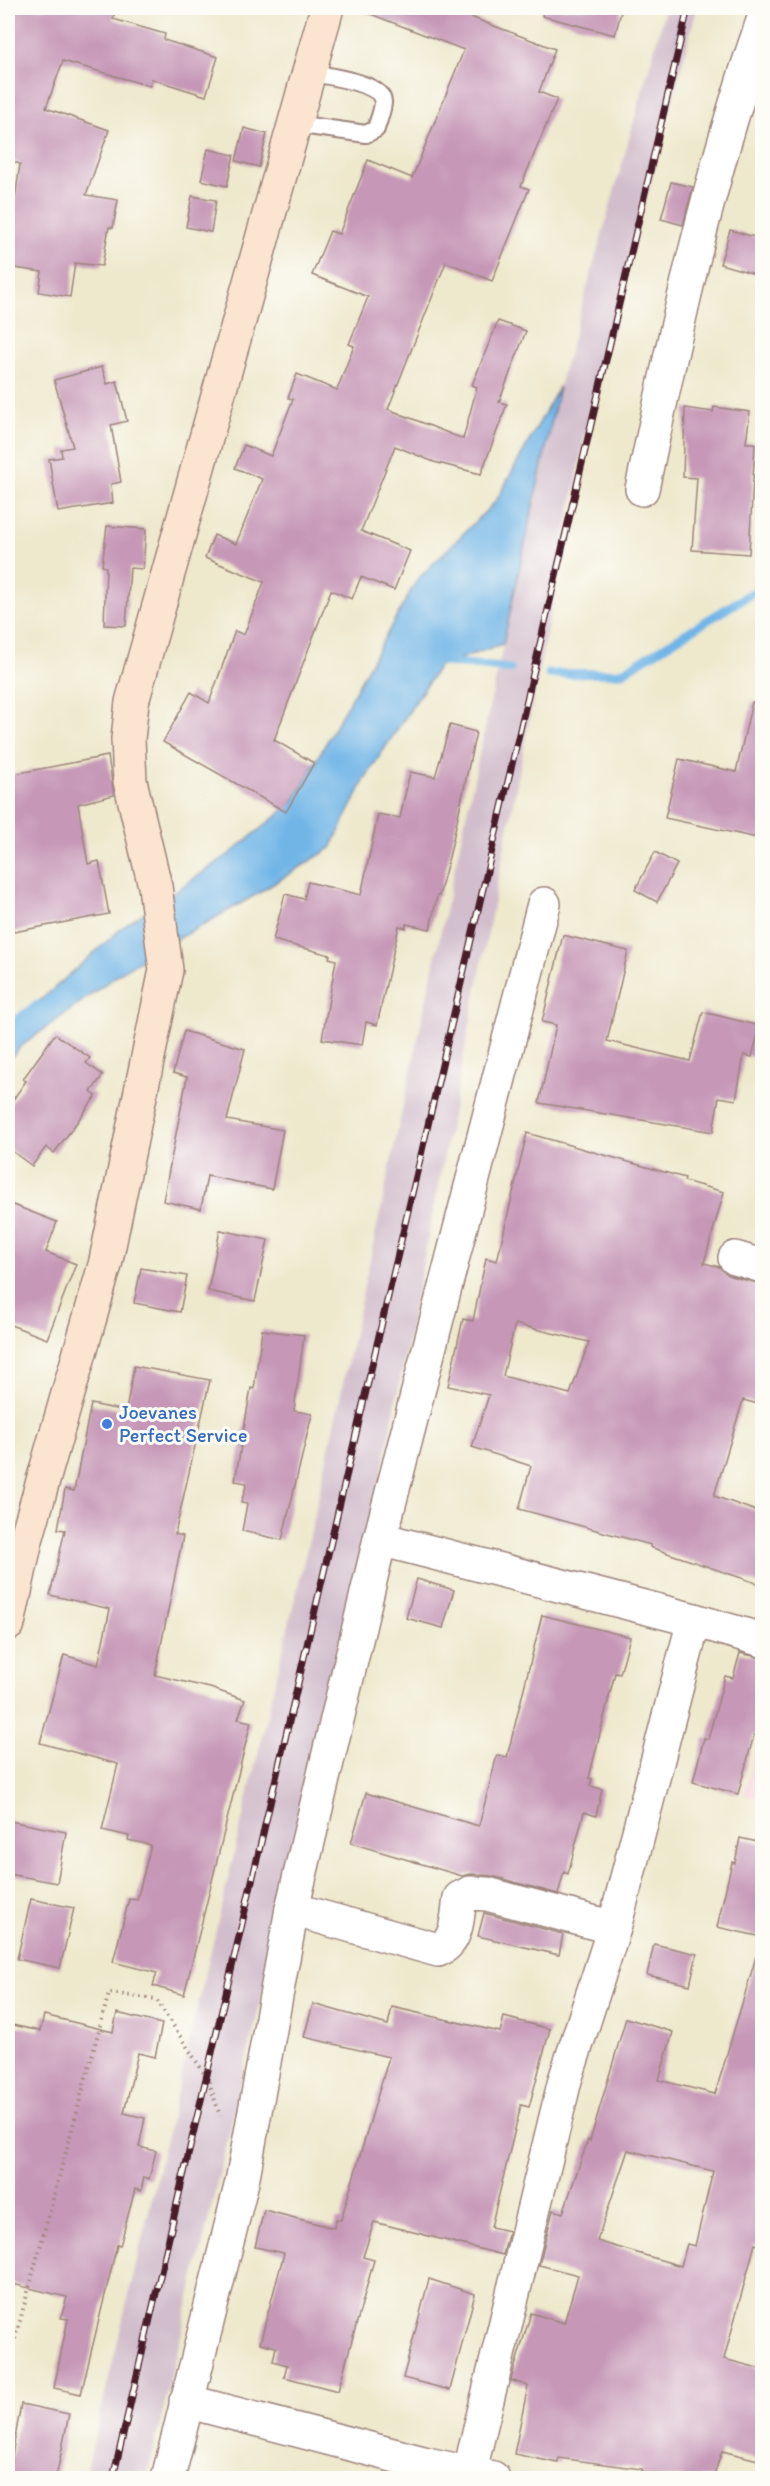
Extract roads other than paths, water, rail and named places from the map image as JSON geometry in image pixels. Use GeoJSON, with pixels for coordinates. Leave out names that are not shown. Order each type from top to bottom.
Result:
{"type":"FeatureCollection","features":[{"type":"Feature","properties":{"kind":"street"},"geometry":{"type":"LineString","coordinates":[[8,1624],[26,1540],[105,1265],[166,970],[155,886],[130,781],[128,739],[132,702],[327,8]]}},
{"type":"Feature","properties":{"kind":"street"},"geometry":{"type":"LineString","coordinates":[[642,489],[681,308],[736,100],[762,24]]}},
{"type":"Feature","properties":{"kind":"street"},"geometry":{"type":"LineString","coordinates":[[168,2478],[242,2182],[292,1909],[380,1539],[544,904]]}},
{"type":"Feature","properties":{"kind":"street"},"geometry":{"type":"LineString","coordinates":[[380,1539],[694,1620],[762,1640]]}},
{"type":"Feature","properties":{"kind":"street"},"geometry":{"type":"LineString","coordinates":[[186,2401],[425,2471],[481,2476],[565,2080],[614,1928],[694,1620]]}},
{"type":"Feature","properties":{"kind":"street"},"geometry":{"type":"LineString","coordinates":[[292,1909],[438,1950],[447,1946],[454,1934],[460,1898],[470,1893],[487,1894],[614,1928]]}},
{"type":"Feature","properties":{"kind":"lane"},"geometry":{"type":"LineString","coordinates":[[294,124],[366,134],[376,129],[383,101],[379,92],[367,85],[309,72]]}},
{"type":"Feature","properties":{"kind":"water"},"geometry":{"type":"Polygon","coordinates":[[[559,387],[503,644],[439,666],[367,775],[331,848],[257,894],[127,968],[19,1048],[8,1061],[8,1029],[123,927],[231,853],[293,802],[417,580],[496,501],[559,387]]]}},
{"type":"Feature","properties":{"kind":"waterway"},"geometry":{"type":"LineString","coordinates":[[549,674],[621,673],[762,587]]}},
{"type":"Feature","properties":{"kind":"waterway"},"geometry":{"type":"LineString","coordinates":[[438,661],[510,669]]}},
{"type":"Feature","properties":{"kind":"waterway"},"geometry":{"type":"LineString","coordinates":[[8,1026],[38,1005]]}},
{"type":"Feature","properties":{"kind":"railway"},"geometry":{"type":"LineString","coordinates":[[113,2478],[688,8]]}},
{"type":"Feature","properties":{"kind":"place","name":"Joevanes Perfect Service"},"geometry":{"type":"Point","coordinates":[107,1424]}}]}
